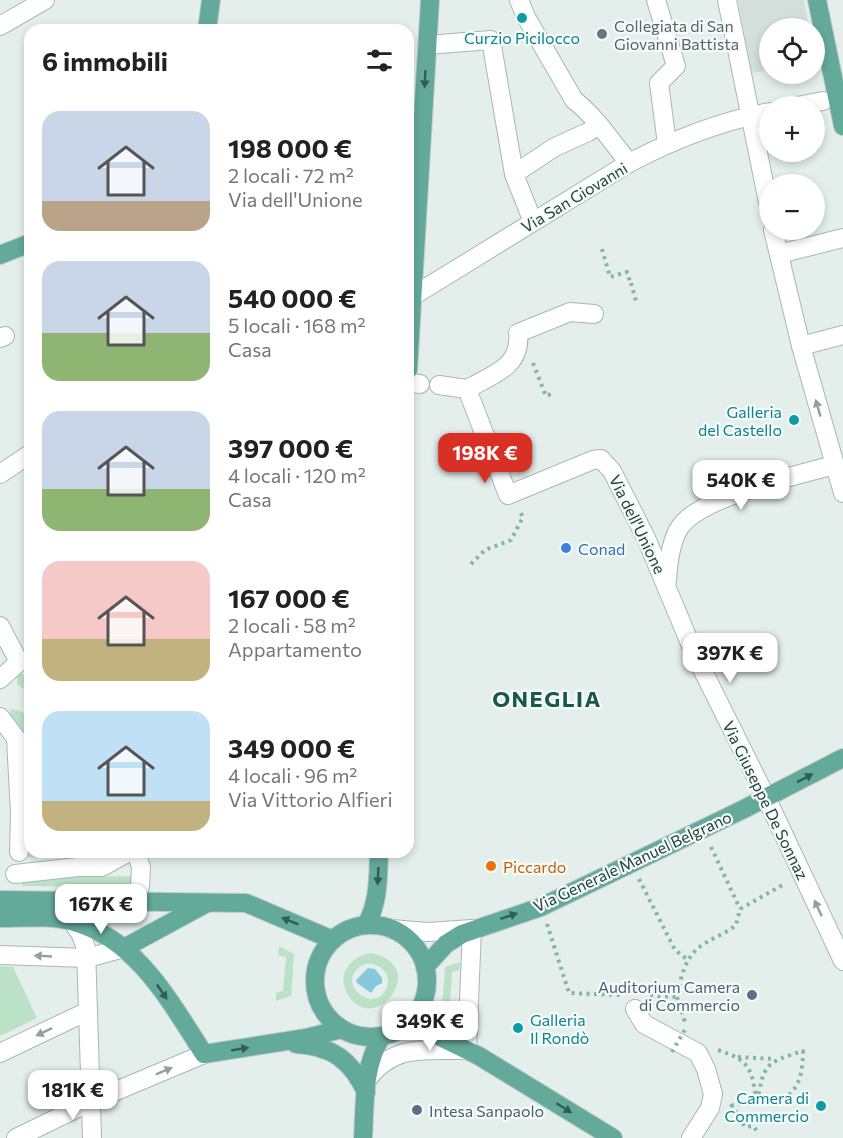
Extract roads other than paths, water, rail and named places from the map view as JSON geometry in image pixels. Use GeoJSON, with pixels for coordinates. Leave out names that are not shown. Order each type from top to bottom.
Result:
{"type":"FeatureCollection","features":[{"type":"Feature","properties":{"kind":"main road"},"geometry":{"type":"LineString","coordinates":[[208,24],[211,0]]}},
{"type":"Feature","properties":{"kind":"main road"},"geometry":{"type":"LineString","coordinates":[[414,175],[430,0]]}},
{"type":"Feature","properties":{"kind":"main road"},"geometry":{"type":"LineString","coordinates":[[817,0],[830,103],[843,126]]}},
{"type":"Feature","properties":{"kind":"main road"},"geometry":{"type":"LineString","coordinates":[[0,255],[24,245]]}},
{"type":"Feature","properties":{"kind":"main road","name":"Via Generale Manuel Belgrano"},"geometry":{"type":"LineString","coordinates":[[426,968],[446,944],[472,929],[541,907],[843,758]]}},
{"type":"Feature","properties":{"kind":"main road"},"geometry":{"type":"LineString","coordinates":[[366,925],[377,900],[380,858]]}},
{"type":"Feature","properties":{"kind":"main road"},"geometry":{"type":"LineString","coordinates":[[0,900],[246,903],[333,940]]}},
{"type":"Feature","properties":{"kind":"main road"},"geometry":{"type":"LineString","coordinates":[[124,948],[208,902]]}},
{"type":"Feature","properties":{"kind":"main road"},"geometry":{"type":"LineString","coordinates":[[0,918],[72,921],[88,927],[124,948],[148,972],[204,1054],[349,1032],[369,1037],[382,1036],[392,1033],[409,1022],[419,1011],[425,997],[426,968],[418,951],[407,938],[391,929],[379,925],[366,925],[343,932],[325,949],[315,974],[315,987],[324,1011],[332,1021],[349,1032],[361,1047],[366,1086]]}},
{"type":"Feature","properties":{"kind":"main road"},"geometry":{"type":"LineString","coordinates":[[409,1022],[496,1066],[613,1138]]}},
{"type":"Feature","properties":{"kind":"main road"},"geometry":{"type":"LineString","coordinates":[[363,1138],[366,1086],[371,1057],[382,1036]]}},
{"type":"Feature","properties":{"kind":"main road"},"geometry":{"type":"LineString","coordinates":[[277,1043],[304,1044],[328,1050],[343,1058],[366,1086]]}},
{"type":"Feature","properties":{"kind":"street"},"geometry":{"type":"LineString","coordinates":[[0,26],[45,0]]}},
{"type":"Feature","properties":{"kind":"street"},"geometry":{"type":"LineString","coordinates":[[519,0],[526,17],[574,100],[599,125],[629,164]]}},
{"type":"Feature","properties":{"kind":"street"},"geometry":{"type":"LineString","coordinates":[[656,0],[676,66],[659,83],[667,144]]}},
{"type":"Feature","properties":{"kind":"street"},"geometry":{"type":"LineString","coordinates":[[727,0],[762,174]]}},
{"type":"Feature","properties":{"kind":"street"},"geometry":{"type":"LineString","coordinates":[[427,45],[490,40],[513,174],[533,222]]}},
{"type":"Feature","properties":{"kind":"street"},"geometry":{"type":"LineString","coordinates":[[825,103],[830,103]]}},
{"type":"Feature","properties":{"kind":"street","name":"Via San Giovanni"},"geometry":{"type":"LineString","coordinates":[[414,296],[629,164],[667,144],[759,115]]}},
{"type":"Feature","properties":{"kind":"street"},"geometry":{"type":"LineString","coordinates":[[513,174],[551,150],[599,125]]}},
{"type":"Feature","properties":{"kind":"street"},"geometry":{"type":"LineString","coordinates":[[778,254],[843,238]]}},
{"type":"Feature","properties":{"kind":"street"},"geometry":{"type":"LineString","coordinates":[[775,240],[801,346],[843,493]]}},
{"type":"Feature","properties":{"kind":"street"},"geometry":{"type":"LineString","coordinates":[[439,385],[467,388],[509,365],[519,343],[518,333],[570,312],[594,314]]}},
{"type":"Feature","properties":{"kind":"street"},"geometry":{"type":"LineString","coordinates":[[801,346],[843,335]]}},
{"type":"Feature","properties":{"kind":"street","name":"Via dell'Unione"},"geometry":{"type":"LineString","coordinates":[[467,388],[508,495],[593,460],[601,459],[606,463],[646,538],[666,582]]}},
{"type":"Feature","properties":{"kind":"street"},"geometry":{"type":"LineString","coordinates":[[0,474],[24,458]]}},
{"type":"Feature","properties":{"kind":"street"},"geometry":{"type":"LineString","coordinates":[[666,582],[670,555],[680,526],[703,507],[732,495],[834,465]]}},
{"type":"Feature","properties":{"kind":"street","name":"Via Giuseppe De Sonnaz"},"geometry":{"type":"LineString","coordinates":[[666,582],[694,652],[766,797],[843,961]]}},
{"type":"Feature","properties":{"kind":"street"},"geometry":{"type":"LineString","coordinates":[[0,626],[24,662]]}},
{"type":"Feature","properties":{"kind":"street"},"geometry":{"type":"LineString","coordinates":[[0,679],[24,665]]}},
{"type":"Feature","properties":{"kind":"street"},"geometry":{"type":"LineString","coordinates":[[0,717],[24,750]]}},
{"type":"Feature","properties":{"kind":"street"},"geometry":{"type":"LineString","coordinates":[[16,739],[20,813],[17,874],[62,869],[101,860]]}},
{"type":"Feature","properties":{"kind":"street"},"geometry":{"type":"LineString","coordinates":[[19,852],[24,841]]}},
{"type":"Feature","properties":{"kind":"street"},"geometry":{"type":"LineString","coordinates":[[62,869],[70,858]]}},
{"type":"Feature","properties":{"kind":"street"},"geometry":{"type":"LineString","coordinates":[[138,858],[141,867],[140,887]]}},
{"type":"Feature","properties":{"kind":"street"},"geometry":{"type":"LineString","coordinates":[[72,921],[81,935],[87,957],[92,1138]]}},
{"type":"Feature","properties":{"kind":"street"},"geometry":{"type":"LineString","coordinates":[[366,1086],[384,1061],[397,1054],[466,1050],[472,929],[428,932],[391,929]]}},
{"type":"Feature","properties":{"kind":"street"},"geometry":{"type":"LineString","coordinates":[[0,955],[87,957],[124,948]]}},
{"type":"Feature","properties":{"kind":"street"},"geometry":{"type":"LineString","coordinates":[[634,1000],[644,1024],[698,1053],[706,1069],[713,1094],[710,1108],[691,1138]]}},
{"type":"Feature","properties":{"kind":"street"},"geometry":{"type":"LineString","coordinates":[[0,1053],[88,1011]]}},
{"type":"Feature","properties":{"kind":"street"},"geometry":{"type":"LineString","coordinates":[[16,1138],[90,1102],[204,1054]]}},
{"type":"Feature","properties":{"kind":"water"},"geometry":{"type":"Polygon","coordinates":[[[368,968],[375,969],[382,978],[382,983],[376,986],[371,993],[356,980],[368,968]]]}},
{"type":"Feature","properties":{"kind":"place","name":"Curzio Picilocco"},"geometry":{"type":"Point","coordinates":[522,18]}},
{"type":"Feature","properties":{"kind":"place","name":"Collegiata di San Giovanni Battista"},"geometry":{"type":"Point","coordinates":[602,34]}},
{"type":"Feature","properties":{"kind":"place","name":"Galleria del Castello"},"geometry":{"type":"Point","coordinates":[794,420]}},
{"type":"Feature","properties":{"kind":"place","name":"Conad"},"geometry":{"type":"Point","coordinates":[566,548]}},
{"type":"Feature","properties":{"kind":"place","name":"Piccardo"},"geometry":{"type":"Point","coordinates":[491,866]}},
{"type":"Feature","properties":{"kind":"place","name":"Auditorium Camera di Commercio"},"geometry":{"type":"Point","coordinates":[752,995]}},
{"type":"Feature","properties":{"kind":"place","name":"Galleria Il Rondò"},"geometry":{"type":"Point","coordinates":[518,1028]}},
{"type":"Feature","properties":{"kind":"place","name":"Camera di Commercio"},"geometry":{"type":"Point","coordinates":[821,1106]}},
{"type":"Feature","properties":{"kind":"place","name":"Intesa Sanpaolo"},"geometry":{"type":"Point","coordinates":[417,1110]}},
{"type":"Feature","properties":{"kind":"district","name":"ONEGLIA"},"geometry":{"type":"Point","coordinates":[547,698]}}]}
